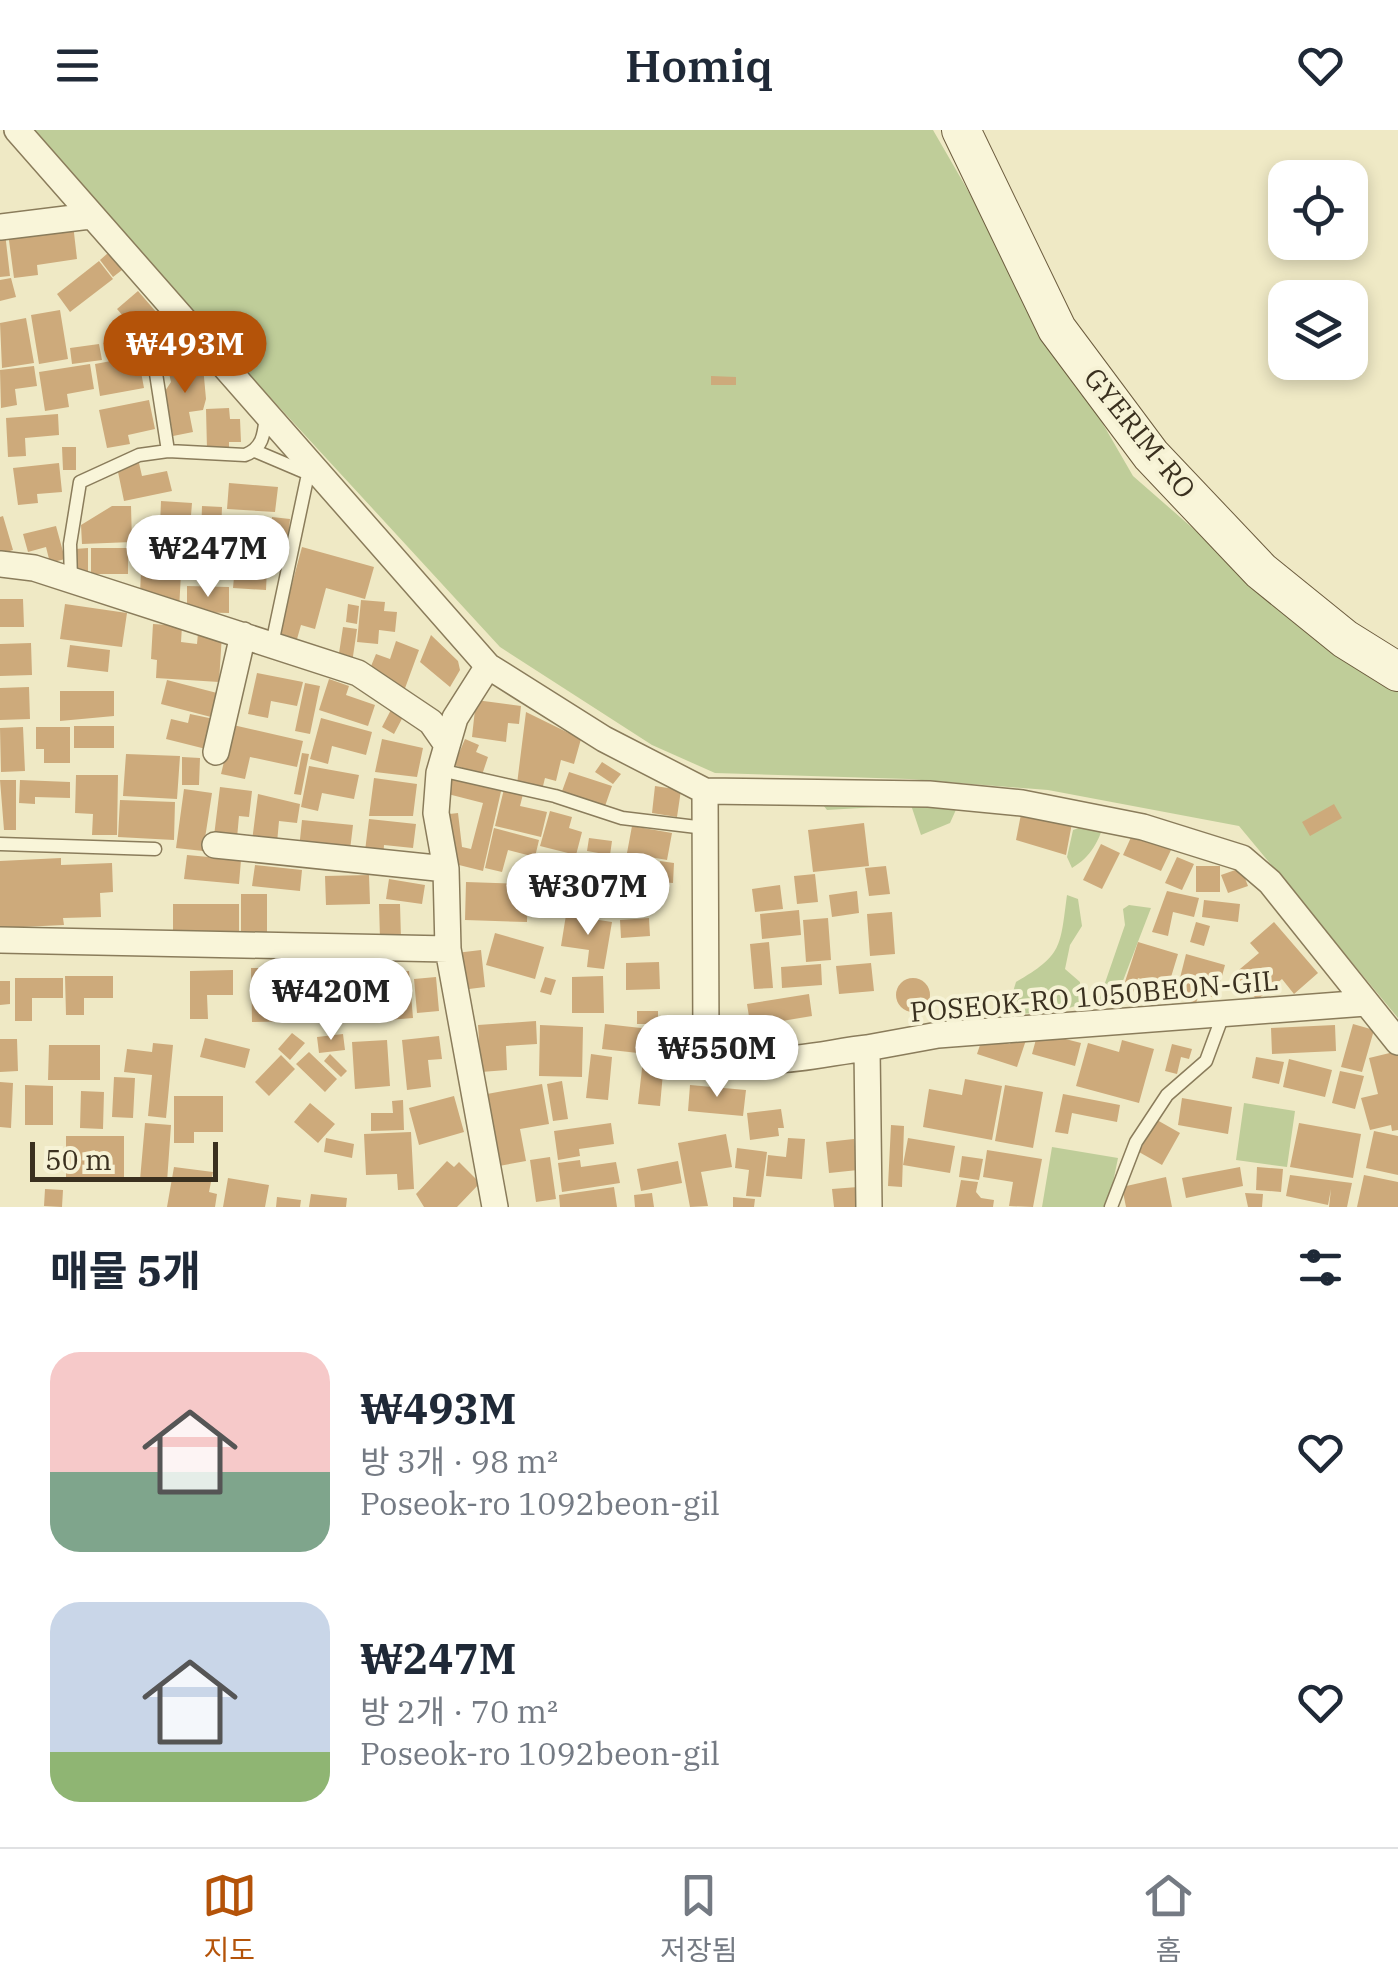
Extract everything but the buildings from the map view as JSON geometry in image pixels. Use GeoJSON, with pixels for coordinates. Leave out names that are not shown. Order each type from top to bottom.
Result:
{"type":"FeatureCollection","features":[{"type":"Feature","properties":{"kind":"street"},"geometry":{"type":"LineString","coordinates":[[16,130],[315,476],[488,666],[604,739],[706,791],[929,794],[1022,803],[1143,827],[1242,858],[1270,882],[1398,1042]]}},
{"type":"Feature","properties":{"kind":"street","name":"GYERIM-RO"},"geometry":{"type":"LineString","coordinates":[[961,130],[1056,330],[1151,455],[1261,571],[1345,638],[1398,672]]}},
{"type":"Feature","properties":{"kind":"street"},"geometry":{"type":"LineString","coordinates":[[0,228],[90,216]]}},
{"type":"Feature","properties":{"kind":"street"},"geometry":{"type":"LineString","coordinates":[[0,564],[34,568],[358,674],[431,722],[447,744]]}},
{"type":"Feature","properties":{"kind":"street"},"geometry":{"type":"LineString","coordinates":[[216,752],[243,635]]}},
{"type":"Feature","properties":{"kind":"street"},"geometry":{"type":"LineString","coordinates":[[488,666],[455,718],[440,770],[436,813],[446,869],[448,949],[494,1207]]}},
{"type":"Feature","properties":{"kind":"street"},"geometry":{"type":"LineString","coordinates":[[706,791],[706,828]]}},
{"type":"Feature","properties":{"kind":"street","name":"POSEOK-RO 1050BEON-GIL"},"geometry":{"type":"LineString","coordinates":[[706,828],[706,1040],[717,1051],[746,1061],[866,1048],[938,1035],[1366,1003]]}},
{"type":"Feature","properties":{"kind":"street"},"geometry":{"type":"LineString","coordinates":[[215,846],[446,869]]}},
{"type":"Feature","properties":{"kind":"street"},"geometry":{"type":"LineString","coordinates":[[0,940],[448,949]]}},
{"type":"Feature","properties":{"kind":"street"},"geometry":{"type":"LineString","coordinates":[[866,1048],[869,1207]]}},
{"type":"Feature","properties":{"kind":"lane"},"geometry":{"type":"LineString","coordinates":[[168,451],[155,367],[193,334]]}},
{"type":"Feature","properties":{"kind":"lane"},"geometry":{"type":"LineString","coordinates":[[71,581],[80,482],[139,454],[168,451],[245,455],[254,451],[264,437],[266,416]]}},
{"type":"Feature","properties":{"kind":"lane"},"geometry":{"type":"LineString","coordinates":[[254,451],[315,476],[272,644]]}},
{"type":"Feature","properties":{"kind":"lane"},"geometry":{"type":"LineString","coordinates":[[440,770],[555,796],[622,818],[706,828]]}},
{"type":"Feature","properties":{"kind":"lane"},"geometry":{"type":"LineString","coordinates":[[0,844],[156,849]]}},
{"type":"Feature","properties":{"kind":"lane"},"geometry":{"type":"LineString","coordinates":[[1111,1207],[1136,1142],[1167,1095],[1206,1061],[1224,1014]]}},
{"type":"Feature","properties":{"kind":"green space"},"geometry":{"type":"Polygon","coordinates":[[[33,130],[933,130],[1133,476],[1260,587],[1398,691],[1398,1018],[1239,826],[1048,790],[909,779],[715,773],[652,745],[500,647],[118,232],[33,130]]]}},
{"type":"Feature","properties":{"kind":"green space"},"geometry":{"type":"Polygon","coordinates":[[[805,782],[959,803],[950,823],[921,835],[911,805],[827,810],[805,782]]]}},
{"type":"Feature","properties":{"kind":"green space"},"geometry":{"type":"Polygon","coordinates":[[[1105,819],[1094,847],[1072,868],[1067,857],[1073,830],[1105,819]]]}},
{"type":"Feature","properties":{"kind":"green space"},"geometry":{"type":"Polygon","coordinates":[[[1067,895],[1078,899],[1082,926],[1070,945],[1065,969],[1080,982],[1081,1004],[1057,1012],[1016,1014],[1008,1008],[1016,982],[1043,964],[1056,948],[1067,895]]]}},
{"type":"Feature","properties":{"kind":"green space"},"geometry":{"type":"Polygon","coordinates":[[[1129,905],[1151,908],[1114,1004],[1097,1006],[1125,925],[1123,909],[1129,905]]]}},
{"type":"Feature","properties":{"kind":"green space"},"geometry":{"type":"Polygon","coordinates":[[[1244,1103],[1295,1111],[1287,1167],[1236,1160],[1244,1103]]]}},
{"type":"Feature","properties":{"kind":"green space"},"geometry":{"type":"Polygon","coordinates":[[[1052,1147],[1118,1158],[1108,1207],[1042,1207],[1052,1147]]]}}]}
